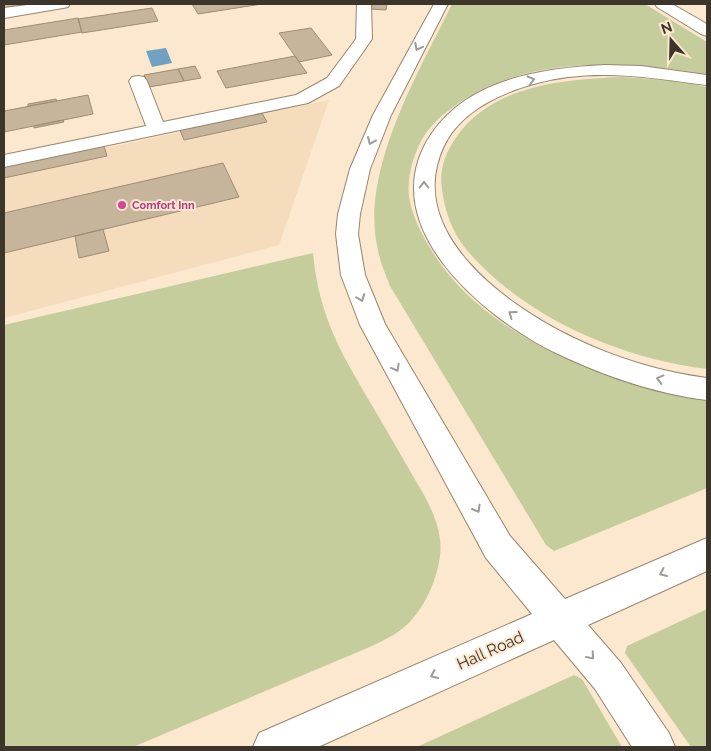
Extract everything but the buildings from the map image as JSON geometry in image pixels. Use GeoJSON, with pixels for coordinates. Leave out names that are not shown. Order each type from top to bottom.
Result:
{"type":"FeatureCollection","features":[{"type":"Feature","properties":{"kind":"main road"},"geometry":{"type":"LineString","coordinates":[[4,13],[63,4]]}},
{"type":"Feature","properties":{"kind":"main road"},"geometry":{"type":"LineString","coordinates":[[4,161],[302,99],[334,82],[364,39],[364,4]]}},
{"type":"Feature","properties":{"kind":"main road"},"geometry":{"type":"LineString","coordinates":[[441,4],[382,115],[365,156],[349,214],[347,234],[353,275],[373,325],[498,547],[608,676],[655,747]]}},
{"type":"Feature","properties":{"kind":"main road"},"geometry":{"type":"LineString","coordinates":[[662,4],[707,31]]}},
{"type":"Feature","properties":{"kind":"main road"},"geometry":{"type":"LineString","coordinates":[[707,80],[652,72],[600,70],[549,76],[507,87],[470,105],[455,118],[432,147],[426,164],[424,181],[425,200],[430,218],[438,237],[453,259],[471,280],[524,323],[555,342],[596,359],[660,380],[707,389]]}},
{"type":"Feature","properties":{"kind":"main road"},"geometry":{"type":"LineString","coordinates":[[138,81],[157,130]]}},
{"type":"Feature","properties":{"kind":"main road","name":"Hall Road"},"geometry":{"type":"LineString","coordinates":[[273,747],[707,554]]}},
{"type":"Feature","properties":{"kind":"shaded area"},"geometry":{"type":"Polygon","coordinates":[[[329,100],[279,245],[4,318],[4,170],[329,100]]]}},
{"type":"Feature","properties":{"kind":"green space"},"geometry":{"type":"Polygon","coordinates":[[[452,4],[645,4],[707,42],[707,75],[643,66],[609,65],[541,70],[509,78],[479,91],[443,115],[424,136],[413,160],[409,182],[409,196],[414,216],[420,229],[430,248],[453,280],[482,308],[515,332],[552,352],[590,368],[669,392],[707,399],[707,488],[554,551],[546,545],[390,286],[378,250],[374,220],[377,188],[384,156],[409,91],[452,4]]]}},
{"type":"Feature","properties":{"kind":"green space"},"geometry":{"type":"Polygon","coordinates":[[[623,77],[680,81],[707,87],[707,369],[640,355],[607,344],[544,314],[488,273],[460,241],[447,212],[441,182],[442,169],[448,150],[470,121],[488,107],[508,96],[530,88],[577,80],[623,77]]]}},
{"type":"Feature","properties":{"kind":"green space"},"geometry":{"type":"Polygon","coordinates":[[[313,253],[320,296],[333,334],[351,369],[424,495],[438,527],[440,550],[436,575],[418,612],[402,629],[372,646],[133,747],[4,747],[4,325],[313,253]]]}},
{"type":"Feature","properties":{"kind":"green space"},"geometry":{"type":"Polygon","coordinates":[[[707,609],[707,747],[691,747],[625,653],[627,646],[707,609]]]}},
{"type":"Feature","properties":{"kind":"green space"},"geometry":{"type":"Polygon","coordinates":[[[574,675],[582,679],[622,747],[417,747],[574,675]]]}},
{"type":"Feature","properties":{"kind":"water"},"geometry":{"type":"Polygon","coordinates":[[[166,48],[172,63],[152,67],[146,51],[166,48]]]}},
{"type":"Feature","properties":{"kind":"place","name":"Comfort Inn"},"geometry":{"type":"Point","coordinates":[122,205]}}]}
